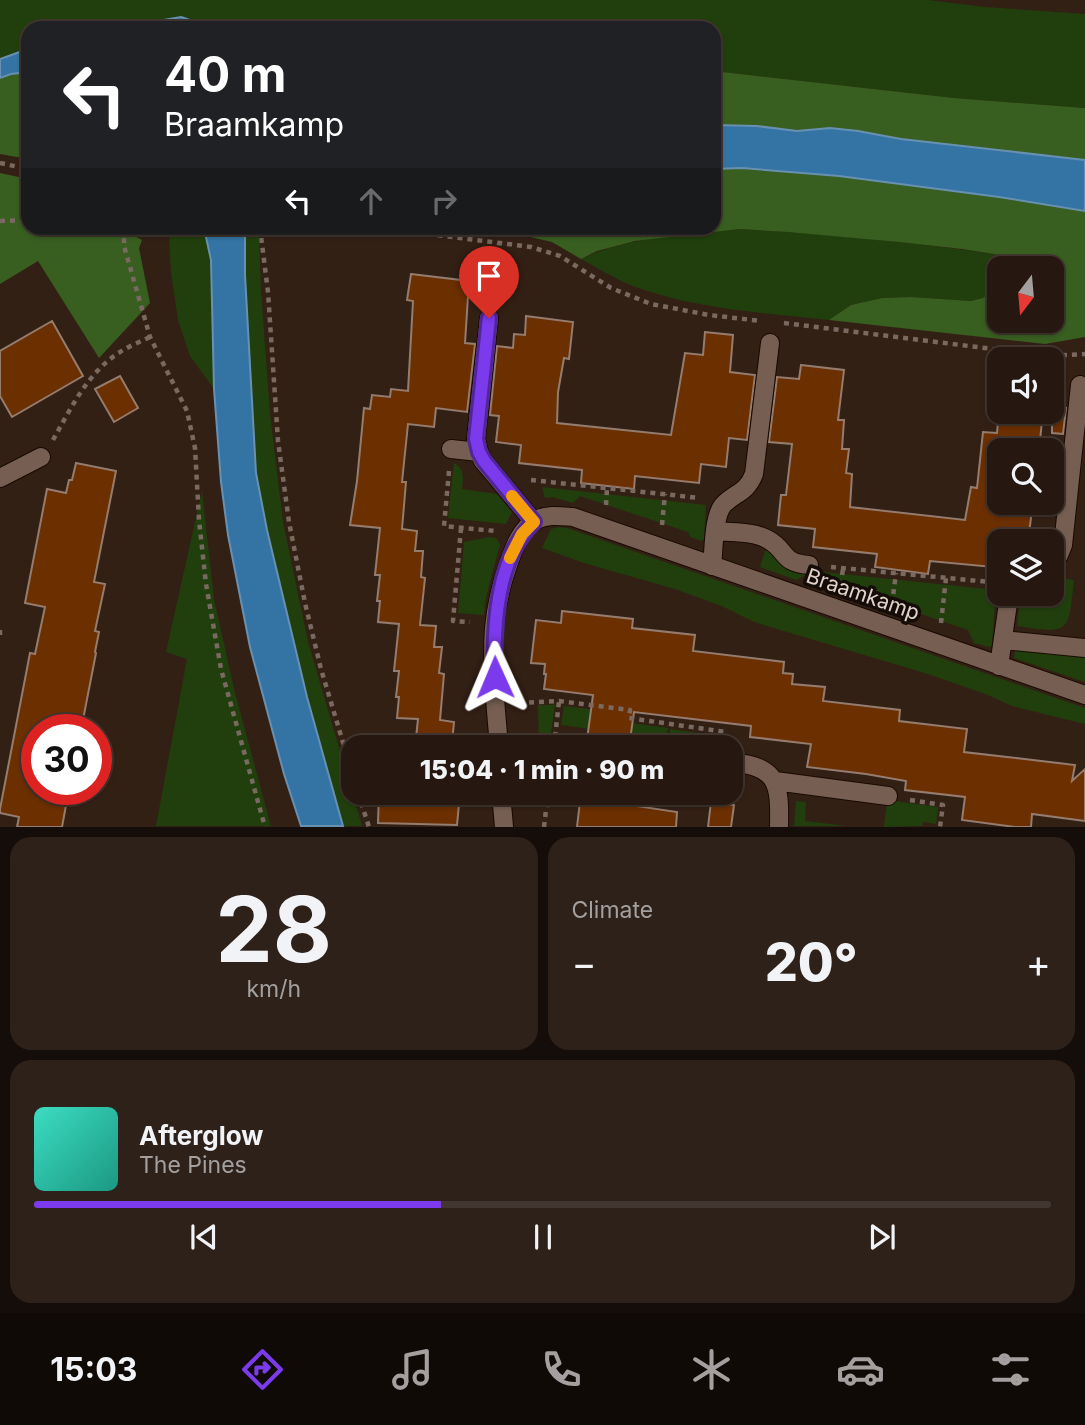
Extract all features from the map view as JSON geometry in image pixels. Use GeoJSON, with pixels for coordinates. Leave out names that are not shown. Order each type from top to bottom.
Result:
{"type":"FeatureCollection","features":[{"type":"Feature","properties":{"kind":"street"},"geometry":{"type":"LineString","coordinates":[[489,318],[476,439],[484,461],[528,528],[512,552],[495,624],[498,735]]}},
{"type":"Feature","properties":{"kind":"street"},"geometry":{"type":"LineString","coordinates":[[712,566],[719,512],[727,501],[742,492],[754,474],[770,343]]}},
{"type":"Feature","properties":{"kind":"street"},"geometry":{"type":"LineString","coordinates":[[1064,536],[1080,385]]}},
{"type":"Feature","properties":{"kind":"street"},"geometry":{"type":"LineString","coordinates":[[451,449],[479,452]]}},
{"type":"Feature","properties":{"kind":"street"},"geometry":{"type":"LineString","coordinates":[[0,478],[41,457]]}},
{"type":"Feature","properties":{"kind":"street","name":"Braamkamp"},"geometry":{"type":"LineString","coordinates":[[528,528],[552,515],[573,517],[1085,695]]}},
{"type":"Feature","properties":{"kind":"street","name":"Braamkamp"},"geometry":{"type":"LineString","coordinates":[[716,531],[760,536],[774,544],[792,562],[810,565]]}},
{"type":"Feature","properties":{"kind":"street"},"geometry":{"type":"LineString","coordinates":[[999,666],[1008,606]]}},
{"type":"Feature","properties":{"kind":"street"},"geometry":{"type":"LineString","coordinates":[[1003,640],[1085,648]]}},
{"type":"Feature","properties":{"kind":"street"},"geometry":{"type":"LineString","coordinates":[[743,764],[762,768],[775,781],[779,801],[779,827]]}},
{"type":"Feature","properties":{"kind":"street"},"geometry":{"type":"LineString","coordinates":[[775,781],[888,796]]}},
{"type":"Feature","properties":{"kind":"street"},"geometry":{"type":"LineString","coordinates":[[502,805],[503,827]]}},
{"type":"Feature","properties":{"kind":"path"},"geometry":{"type":"LineString","coordinates":[[0,163],[21,168]]}},
{"type":"Feature","properties":{"kind":"path"},"geometry":{"type":"LineString","coordinates":[[0,221],[21,220]]}},
{"type":"Feature","properties":{"kind":"path"},"geometry":{"type":"LineString","coordinates":[[124,235],[124,246],[150,337],[187,411],[195,448],[206,584],[221,669],[265,827]]}},
{"type":"Feature","properties":{"kind":"path"},"geometry":{"type":"LineString","coordinates":[[261,235],[268,292],[278,441],[289,522],[321,670],[341,736]]}},
{"type":"Feature","properties":{"kind":"path"},"geometry":{"type":"LineString","coordinates":[[434,235],[531,247],[552,253],[611,288],[679,310],[1023,354],[1085,354]]}},
{"type":"Feature","properties":{"kind":"path"},"geometry":{"type":"LineString","coordinates":[[489,318],[499,244]]}},
{"type":"Feature","properties":{"kind":"path"},"geometry":{"type":"LineString","coordinates":[[41,457],[87,382],[102,365],[121,351],[150,337]]}},
{"type":"Feature","properties":{"kind":"path"},"geometry":{"type":"LineString","coordinates":[[451,449],[444,526],[528,528]]}},
{"type":"Feature","properties":{"kind":"path"},"geometry":{"type":"LineString","coordinates":[[495,476],[727,501]]}},
{"type":"Feature","properties":{"kind":"path"},"geometry":{"type":"LineString","coordinates":[[461,528],[453,621],[495,624]]}},
{"type":"Feature","properties":{"kind":"path"},"geometry":{"type":"LineString","coordinates":[[810,565],[987,582]]}},
{"type":"Feature","properties":{"kind":"path"},"geometry":{"type":"LineString","coordinates":[[938,645],[946,578]]}},
{"type":"Feature","properties":{"kind":"path"},"geometry":{"type":"LineString","coordinates":[[0,630],[0,636]]}},
{"type":"Feature","properties":{"kind":"path"},"geometry":{"type":"LineString","coordinates":[[555,735],[559,701]]}},
{"type":"Feature","properties":{"kind":"path"},"geometry":{"type":"LineString","coordinates":[[496,704],[559,701],[630,710],[629,718],[726,732],[726,735]]}},
{"type":"Feature","properties":{"kind":"path"},"geometry":{"type":"LineString","coordinates":[[888,796],[943,805],[940,827]]}},
{"type":"Feature","properties":{"kind":"path"},"geometry":{"type":"LineString","coordinates":[[362,805],[369,827]]}},
{"type":"Feature","properties":{"kind":"path"},"geometry":{"type":"LineString","coordinates":[[544,827],[547,805]]}},
{"type":"Feature","properties":{"kind":"green space"},"geometry":{"type":"Polygon","coordinates":[[[0,0],[928,0],[1085,14],[1085,108],[954,98],[721,72],[721,21],[193,21],[181,17],[157,21],[21,21],[21,52],[0,59],[0,0]]]}},
{"type":"Feature","properties":{"kind":"green space"},"geometry":{"type":"Polygon","coordinates":[[[21,72],[21,158],[0,154],[0,78],[21,72]]]}},
{"type":"Feature","properties":{"kind":"green space"},"geometry":{"type":"Polygon","coordinates":[[[721,72],[954,98],[1085,108],[1085,160],[830,128],[797,131],[721,125],[721,72]]]}},
{"type":"Feature","properties":{"kind":"green space"},"geometry":{"type":"Polygon","coordinates":[[[721,169],[839,176],[1085,211],[1085,337],[1045,344],[829,320],[851,305],[882,298],[971,301],[987,294],[987,333],[1064,333],[1064,256],[1007,256],[899,242],[788,232],[740,229],[721,231],[721,169]]]}},
{"type":"Feature","properties":{"kind":"green space"},"geometry":{"type":"Polygon","coordinates":[[[0,173],[21,178],[21,235],[132,235],[142,240],[139,248],[150,303],[99,358],[38,261],[0,284],[0,173]]]}},
{"type":"Feature","properties":{"kind":"green space"},"geometry":{"type":"Polygon","coordinates":[[[740,229],[808,234],[945,247],[1006,256],[987,256],[987,294],[983,298],[971,301],[882,298],[851,305],[829,320],[730,309],[680,300],[633,286],[581,259],[619,245],[639,241],[679,235],[721,235],[721,231],[740,229]]]}},
{"type":"Feature","properties":{"kind":"green space"},"geometry":{"type":"Polygon","coordinates":[[[522,235],[688,235],[635,241],[597,251],[581,259],[552,242],[522,235]]]}},
{"type":"Feature","properties":{"kind":"green space"},"geometry":{"type":"Polygon","coordinates":[[[245,236],[259,237],[270,414],[283,522],[308,642],[341,754],[341,805],[356,805],[362,826],[343,826],[307,697],[266,530],[256,473],[245,236]]]}},
{"type":"Feature","properties":{"kind":"green space"},"geometry":{"type":"Polygon","coordinates":[[[169,237],[206,237],[211,260],[214,389],[190,356],[178,320],[169,237]]]}},
{"type":"Feature","properties":{"kind":"green space"},"geometry":{"type":"Polygon","coordinates":[[[454,463],[462,471],[462,489],[497,494],[512,512],[506,524],[448,518],[454,463]]]}},
{"type":"Feature","properties":{"kind":"green space"},"geometry":{"type":"Polygon","coordinates":[[[542,487],[706,505],[704,539],[702,541],[690,537],[688,532],[580,496],[573,503],[553,497],[545,498],[542,487]]]}},
{"type":"Feature","properties":{"kind":"green space"},"geometry":{"type":"Polygon","coordinates":[[[202,491],[214,599],[234,689],[271,826],[156,826],[187,659],[166,652],[202,491]]]}},
{"type":"Feature","properties":{"kind":"green space"},"geometry":{"type":"Polygon","coordinates":[[[559,527],[1085,708],[1085,724],[1012,706],[928,674],[754,622],[724,607],[675,589],[542,548],[551,529],[559,527]]]}},
{"type":"Feature","properties":{"kind":"green space"},"geometry":{"type":"Polygon","coordinates":[[[496,538],[500,544],[485,601],[484,615],[458,613],[464,542],[496,538]]]}},
{"type":"Feature","properties":{"kind":"green space"},"geometry":{"type":"Polygon","coordinates":[[[765,551],[769,551],[804,570],[987,589],[987,606],[995,606],[992,645],[990,647],[974,643],[968,630],[806,575],[796,580],[760,567],[765,551]]]}},
{"type":"Feature","properties":{"kind":"green space"},"geometry":{"type":"Polygon","coordinates":[[[1064,579],[1074,580],[1068,620],[1064,626],[1048,630],[1017,626],[1019,606],[1064,606],[1064,579]]]}},
{"type":"Feature","properties":{"kind":"green space"},"geometry":{"type":"Polygon","coordinates":[[[1016,646],[1085,654],[1085,682],[1014,658],[1016,646]]]}},
{"type":"Feature","properties":{"kind":"green space"},"geometry":{"type":"Polygon","coordinates":[[[538,705],[555,705],[551,735],[539,735],[538,705]]]}},
{"type":"Feature","properties":{"kind":"green space"},"geometry":{"type":"Polygon","coordinates":[[[564,706],[624,713],[624,722],[668,728],[667,735],[636,735],[561,725],[564,706]]]}},
{"type":"Feature","properties":{"kind":"green space"},"geometry":{"type":"Polygon","coordinates":[[[670,729],[712,735],[669,735],[670,729]]]}},
{"type":"Feature","properties":{"kind":"green space"},"geometry":{"type":"Polygon","coordinates":[[[887,800],[938,807],[936,824],[923,822],[922,826],[884,827],[887,800]]]}},
{"type":"Feature","properties":{"kind":"green space"},"geometry":{"type":"Polygon","coordinates":[[[796,801],[806,802],[805,821],[847,826],[794,826],[796,801]]]}},
{"type":"Feature","properties":{"kind":"water"},"geometry":{"type":"Polygon","coordinates":[[[181,17],[193,21],[157,21],[181,17]]]}},
{"type":"Feature","properties":{"kind":"water"},"geometry":{"type":"Polygon","coordinates":[[[21,52],[21,73],[0,78],[0,59],[21,52]]]}},
{"type":"Feature","properties":{"kind":"water"},"geometry":{"type":"Polygon","coordinates":[[[721,125],[797,131],[830,128],[858,131],[901,139],[1085,160],[1085,211],[839,176],[721,169],[721,125]]]}},
{"type":"Feature","properties":{"kind":"water"},"geometry":{"type":"Polygon","coordinates":[[[206,235],[245,235],[256,473],[307,697],[343,826],[301,826],[284,774],[250,647],[228,535],[221,482],[214,389],[211,260],[206,235]]]}},
{"type":"Feature","properties":{"kind":"building"},"geometry":{"type":"Polygon","coordinates":[[[411,274],[469,281],[465,343],[475,344],[467,412],[436,408],[434,427],[408,424],[402,482],[406,482],[402,529],[417,531],[415,551],[423,551],[421,577],[425,578],[420,625],[436,626],[434,647],[442,647],[439,673],[444,674],[440,720],[454,722],[453,735],[416,735],[418,719],[397,718],[399,671],[394,671],[399,624],[378,622],[380,575],[375,575],[380,528],[350,525],[364,408],[370,409],[372,395],[390,397],[391,389],[408,391],[413,301],[407,300],[411,274]]]}},
{"type":"Feature","properties":{"kind":"building"},"geometry":{"type":"Polygon","coordinates":[[[526,316],[573,322],[569,359],[564,358],[558,392],[557,423],[671,435],[685,353],[703,355],[705,332],[733,335],[730,372],[755,375],[747,440],[729,438],[726,467],[701,464],[699,483],[635,476],[634,489],[581,483],[582,470],[519,463],[521,445],[496,442],[499,416],[490,415],[497,346],[513,348],[514,334],[525,335],[526,316]]]}},
{"type":"Feature","properties":{"kind":"building"},"geometry":{"type":"Polygon","coordinates":[[[52,321],[83,376],[12,417],[0,396],[0,351],[52,321]]]}},
{"type":"Feature","properties":{"kind":"building"},"geometry":{"type":"Polygon","coordinates":[[[801,365],[844,370],[838,420],[844,420],[842,449],[849,449],[846,473],[852,474],[850,507],[965,520],[971,487],[977,488],[983,432],[997,433],[998,424],[1042,424],[1040,438],[987,438],[987,515],[1031,515],[1030,529],[987,529],[987,566],[930,561],[928,574],[875,567],[877,554],[813,547],[815,529],[778,525],[781,495],[786,495],[792,444],[769,442],[777,377],[799,379],[801,365]]]}},
{"type":"Feature","properties":{"kind":"building"},"geometry":{"type":"Polygon","coordinates":[[[120,376],[138,408],[114,422],[95,389],[120,376]]]}},
{"type":"Feature","properties":{"kind":"building"},"geometry":{"type":"Polygon","coordinates":[[[1066,408],[1063,434],[1052,433],[1052,424],[1064,424],[1066,408]]]}},
{"type":"Feature","properties":{"kind":"building"},"geometry":{"type":"Polygon","coordinates":[[[76,463],[116,471],[94,582],[105,584],[95,631],[99,632],[96,653],[84,714],[21,714],[21,805],[66,805],[62,827],[17,827],[19,817],[0,813],[0,809],[30,653],[35,654],[45,607],[25,603],[47,489],[66,493],[69,480],[72,480],[76,463]]]}},
{"type":"Feature","properties":{"kind":"building"},"geometry":{"type":"Polygon","coordinates":[[[562,611],[633,619],[632,628],[695,635],[693,651],[784,662],[783,673],[793,674],[792,684],[825,687],[823,701],[900,710],[899,721],[967,729],[964,752],[1075,765],[1072,781],[1085,769],[1085,821],[1032,814],[1031,827],[1015,827],[962,820],[965,797],[905,790],[906,781],[807,767],[811,744],[750,737],[751,726],[634,712],[631,735],[588,735],[593,695],[544,689],[545,664],[531,663],[536,620],[561,623],[562,611]]]}},
{"type":"Feature","properties":{"kind":"building"},"geometry":{"type":"Polygon","coordinates":[[[379,805],[459,805],[457,825],[378,823],[379,805]]]}},
{"type":"Feature","properties":{"kind":"building"},"geometry":{"type":"Polygon","coordinates":[[[580,805],[630,805],[677,812],[676,827],[577,827],[580,805]]]}},
{"type":"Feature","properties":{"kind":"building"},"geometry":{"type":"Polygon","coordinates":[[[711,805],[734,805],[731,827],[708,827],[711,805]]]}},
{"type":"Feature","properties":{"kind":"slow traffic"},"geometry":{"type":"LineString","coordinates":[[510,558],[522,534],[534,522],[512,496]]}},
{"type":"Feature","properties":{"kind":"route"},"geometry":{"type":"LineString","coordinates":[[489,318],[476,439],[484,461],[534,522],[522,534],[512,552],[500,593],[494,628],[495,677]]}}]}
